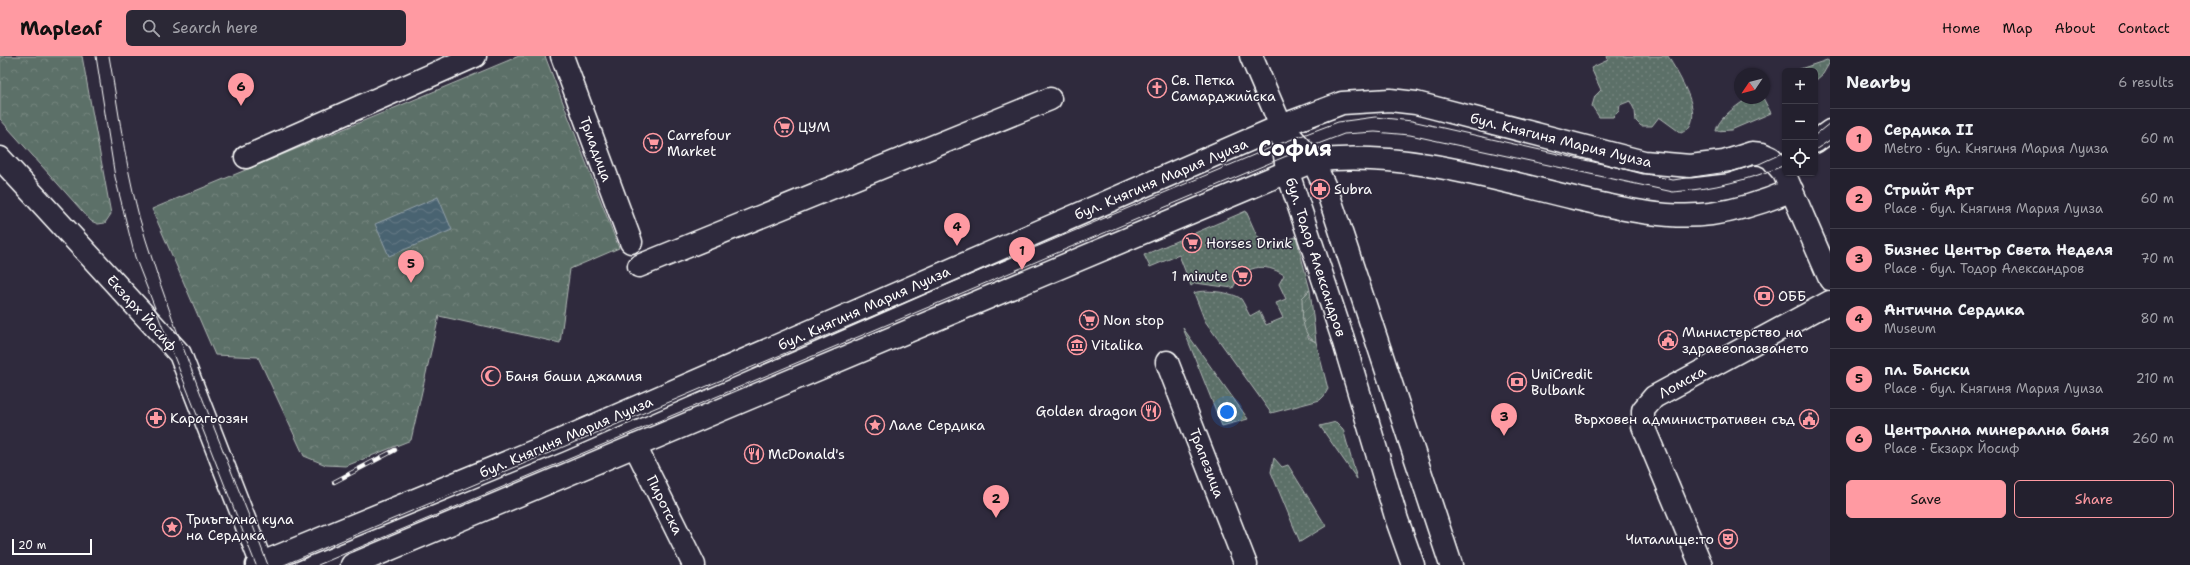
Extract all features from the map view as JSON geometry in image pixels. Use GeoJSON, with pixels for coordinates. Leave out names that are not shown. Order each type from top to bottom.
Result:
{"type":"FeatureCollection","features":[{"type":"Feature","properties":{"kind":"main road"},"geometry":{"type":"LineString","coordinates":[[246,157],[475,56]]}},
{"type":"Feature","properties":{"kind":"main road","name":"Триадица"},"geometry":{"type":"LineString","coordinates":[[562,56],[631,242]]}},
{"type":"Feature","properties":{"kind":"main road"},"geometry":{"type":"LineString","coordinates":[[1251,56],[1281,126]]}},
{"type":"Feature","properties":{"kind":"main road"},"geometry":{"type":"LineString","coordinates":[[639,266],[1050,99]]}},
{"type":"Feature","properties":{"kind":"main road","name":"бул. Княгиня Мария Луиза"},"geometry":{"type":"LineString","coordinates":[[260,564],[559,441],[1281,126],[1342,104],[1390,100],[1416,103],[1644,162],[1672,166],[1707,165],[1752,152],[1780,161],[1830,279]]}},
{"type":"Feature","properties":{"kind":"main road","name":"бул. Тодор Александров"},"geometry":{"type":"LineString","coordinates":[[1281,126],[1313,161],[1329,196],[1451,565]]}},
{"type":"Feature","properties":{"kind":"main road","name":"бул. Тодор Александров"},"geometry":{"type":"LineString","coordinates":[[1281,126],[1287,170],[1343,339],[1397,520],[1413,565]]}},
{"type":"Feature","properties":{"kind":"main road"},"geometry":{"type":"LineString","coordinates":[[1818,140],[1830,131]]}},
{"type":"Feature","properties":{"kind":"main road","name":"Екзарх Йосиф"},"geometry":{"type":"LineString","coordinates":[[0,158],[180,354],[260,564]]}},
{"type":"Feature","properties":{"kind":"main road"},"geometry":{"type":"LineString","coordinates":[[352,565],[1287,170],[1313,161],[1337,158],[1366,158],[1409,161],[1618,208],[1658,214],[1712,214],[1768,200],[1792,190]]}},
{"type":"Feature","properties":{"kind":"main road","name":"Ломска"},"geometry":{"type":"LineString","coordinates":[[1701,565],[1643,426],[1643,410],[1654,397],[1830,302]]}},
{"type":"Feature","properties":{"kind":"main road","name":"Трапезица"},"geometry":{"type":"LineString","coordinates":[[1168,362],[1246,565]]}},
{"type":"Feature","properties":{"kind":"main road","name":"Пиротска"},"geometry":{"type":"LineString","coordinates":[[635,446],[694,565]]}},
{"type":"Feature","properties":{"kind":"green space"},"geometry":{"type":"Polygon","coordinates":[[[0,56],[82,56],[111,214],[105,223],[98,224],[91,221],[0,119],[0,56]]]}},
{"type":"Feature","properties":{"kind":"green space"},"geometry":{"type":"Polygon","coordinates":[[[519,56],[545,56],[619,248],[570,269],[560,343],[439,316],[411,440],[346,466],[326,465],[304,456],[258,357],[215,355],[152,209],[519,56]]]}},
{"type":"Feature","properties":{"kind":"green space"},"geometry":{"type":"Polygon","coordinates":[[[1607,56],[1668,56],[1689,96],[1692,108],[1692,118],[1689,127],[1681,133],[1659,117],[1652,126],[1641,126],[1636,121],[1635,111],[1630,101],[1620,105],[1619,111],[1613,117],[1599,117],[1592,106],[1595,96],[1601,90],[1591,68],[1608,60],[1607,56]]]}},
{"type":"Feature","properties":{"kind":"green space"},"geometry":{"type":"Polygon","coordinates":[[[1827,60],[1830,62],[1823,74],[1818,78],[1818,68],[1803,68],[1827,60]]]}},
{"type":"Feature","properties":{"kind":"green space"},"geometry":{"type":"Polygon","coordinates":[[[1740,104],[1766,104],[1771,113],[1731,130],[1716,131],[1720,121],[1740,104]]]}},
{"type":"Feature","properties":{"kind":"green space"},"geometry":{"type":"Polygon","coordinates":[[[1246,211],[1257,236],[1273,244],[1296,237],[1310,290],[1306,292],[1308,338],[1316,342],[1328,389],[1320,400],[1271,413],[1205,321],[1194,293],[1204,291],[1218,292],[1237,297],[1241,299],[1250,316],[1259,311],[1266,325],[1283,318],[1276,303],[1286,299],[1279,284],[1284,275],[1269,268],[1262,267],[1249,270],[1243,274],[1237,280],[1233,288],[1195,283],[1191,286],[1179,255],[1150,267],[1144,255],[1246,211]]]}},
{"type":"Feature","properties":{"kind":"green space"},"geometry":{"type":"Polygon","coordinates":[[[1310,290],[1316,342],[1307,334],[1303,323],[1302,298],[1310,290]]]}},
{"type":"Feature","properties":{"kind":"green space"},"geometry":{"type":"Polygon","coordinates":[[[1183,328],[1248,419],[1222,426],[1183,328]]]}},
{"type":"Feature","properties":{"kind":"green space"},"geometry":{"type":"Polygon","coordinates":[[[1336,422],[1343,429],[1357,479],[1320,426],[1336,422]]]}},
{"type":"Feature","properties":{"kind":"green space"},"geometry":{"type":"Polygon","coordinates":[[[1274,458],[1282,467],[1288,465],[1326,526],[1300,542],[1271,472],[1274,458]]]}},
{"type":"Feature","properties":{"kind":"water"},"geometry":{"type":"Polygon","coordinates":[[[438,197],[452,230],[389,256],[375,224],[438,197]]]}},
{"type":"Feature","properties":{"kind":"tram line"},"geometry":{"type":"LineString","coordinates":[[96,56],[115,177],[135,257],[256,565]]}},
{"type":"Feature","properties":{"kind":"tram line"},"geometry":{"type":"LineString","coordinates":[[109,56],[124,149],[139,218],[159,281],[189,363],[268,565]]}},
{"type":"Feature","properties":{"kind":"tram line"},"geometry":{"type":"LineString","coordinates":[[284,565],[1282,143],[1338,122],[1375,117],[1412,121],[1673,180],[1734,171],[1759,164],[1782,153]]}},
{"type":"Feature","properties":{"kind":"tram line"},"geometry":{"type":"LineString","coordinates":[[1818,133],[1830,123]]}},
{"type":"Feature","properties":{"kind":"tram line"},"geometry":{"type":"LineString","coordinates":[[318,565],[1284,157],[1344,134],[1375,132],[1410,135],[1673,192],[1702,189],[1730,183],[1782,166]]}},
{"type":"Feature","properties":{"kind":"tram line"},"geometry":{"type":"LineString","coordinates":[[1818,148],[1830,140]]}},
{"type":"Feature","properties":{"kind":"railway"},"geometry":{"type":"LineString","coordinates":[[334,482],[395,450]]}},
{"type":"Feature","properties":{"kind":"place","name":"Св. Петка Самарджийска"},"geometry":{"type":"Point","coordinates":[1157,88]}},
{"type":"Feature","properties":{"kind":"place","name":"Централна минерална баня"},"geometry":{"type":"Point","coordinates":[241,106]}},
{"type":"Feature","properties":{"kind":"place","name":"ЦУМ"},"geometry":{"type":"Point","coordinates":[784,127]}},
{"type":"Feature","properties":{"kind":"place","name":"Carrefour Market"},"geometry":{"type":"Point","coordinates":[653,143]}},
{"type":"Feature","properties":{"kind":"place","name":"Subra"},"geometry":{"type":"Point","coordinates":[1320,189]}},
{"type":"Feature","properties":{"kind":"place","name":"Horses Drink"},"geometry":{"type":"Point","coordinates":[1192,243]}},
{"type":"Feature","properties":{"kind":"place","name":"Антична Сердика"},"geometry":{"type":"Point","coordinates":[957,246]}},
{"type":"Feature","properties":{"kind":"place","name":"Сердика II"},"geometry":{"type":"Point","coordinates":[1022,270]}},
{"type":"Feature","properties":{"kind":"place","name":"1 minute"},"geometry":{"type":"Point","coordinates":[1242,276]}},
{"type":"Feature","properties":{"kind":"place","name":"пл. Бански"},"geometry":{"type":"Point","coordinates":[411,283]}},
{"type":"Feature","properties":{"kind":"place","name":"ОББ"},"geometry":{"type":"Point","coordinates":[1764,296]}},
{"type":"Feature","properties":{"kind":"place","name":"Non stop"},"geometry":{"type":"Point","coordinates":[1089,320]}},
{"type":"Feature","properties":{"kind":"place","name":"Министерство на здравеопазването"},"geometry":{"type":"Point","coordinates":[1668,340]}},
{"type":"Feature","properties":{"kind":"place","name":"Vitalika"},"geometry":{"type":"Point","coordinates":[1077,345]}},
{"type":"Feature","properties":{"kind":"place","name":"Баня баши джамия"},"geometry":{"type":"Point","coordinates":[491,376]}},
{"type":"Feature","properties":{"kind":"place","name":"UniCredit Bulbank"},"geometry":{"type":"Point","coordinates":[1517,382]}},
{"type":"Feature","properties":{"kind":"place","name":"Golden dragon"},"geometry":{"type":"Point","coordinates":[1151,411]}},
{"type":"Feature","properties":{"kind":"place","name":"Карагьозян"},"geometry":{"type":"Point","coordinates":[156,418]}},
{"type":"Feature","properties":{"kind":"place","name":"Върховен административен съд"},"geometry":{"type":"Point","coordinates":[1809,419]}},
{"type":"Feature","properties":{"kind":"place","name":"Лале Сердика"},"geometry":{"type":"Point","coordinates":[875,425]}},
{"type":"Feature","properties":{"kind":"place","name":"Бизнес Център Света Неделя"},"geometry":{"type":"Point","coordinates":[1504,436]}},
{"type":"Feature","properties":{"kind":"place","name":"McDonald's"},"geometry":{"type":"Point","coordinates":[754,454]}},
{"type":"Feature","properties":{"kind":"place","name":"Стрийт Арт"},"geometry":{"type":"Point","coordinates":[996,518]}},
{"type":"Feature","properties":{"kind":"place","name":"Триъгълна кула на Сердика"},"geometry":{"type":"Point","coordinates":[172,527]}},
{"type":"Feature","properties":{"kind":"place","name":"Читалище:то"},"geometry":{"type":"Point","coordinates":[1728,539]}},
{"type":"Feature","properties":{"kind":"district","name":"София"},"geometry":{"type":"Point","coordinates":[1295,148]}}]}
